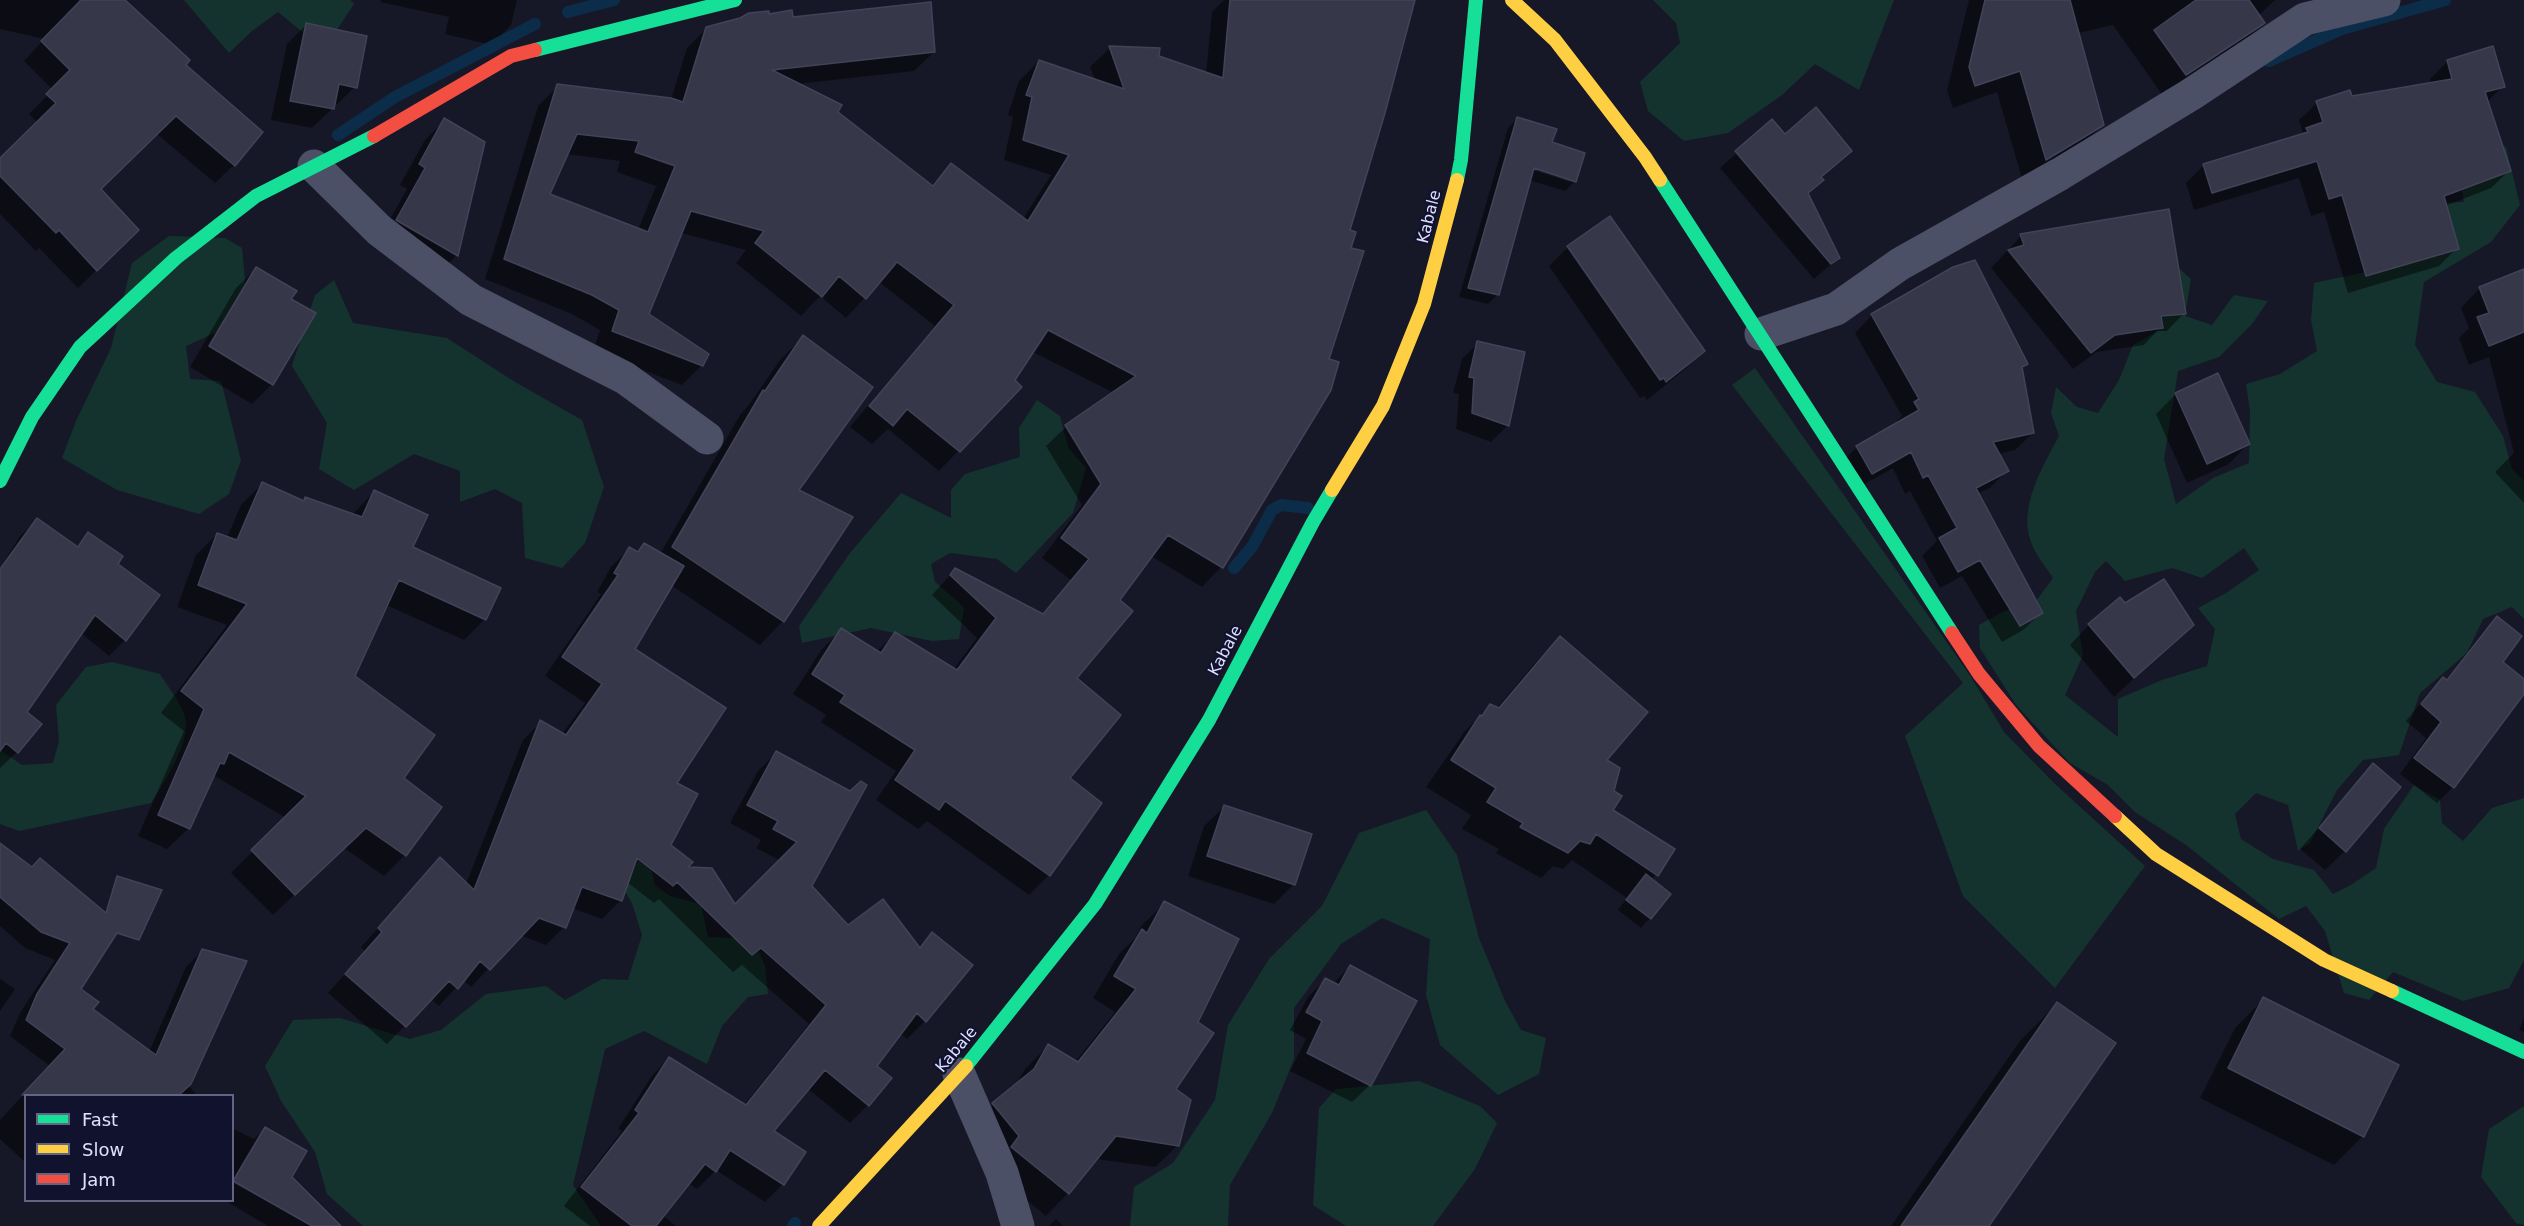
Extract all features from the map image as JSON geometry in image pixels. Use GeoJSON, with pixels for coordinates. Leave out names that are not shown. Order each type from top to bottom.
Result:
{"type":"FeatureCollection","features":[{"type":"Feature","properties":{"kind":"street"},"geometry":{"type":"LineString","coordinates":[[0,481],[32,417],[80,347],[176,258],[248,203],[381,132],[511,56],[735,0]]}},
{"type":"Feature","properties":{"kind":"street","name":"Kabale"},"geometry":{"type":"LineString","coordinates":[[819,1226],[959,1074],[1095,904],[1209,720],[1313,522],[1383,406],[1424,304],[1450,212],[1461,160],[1476,0]]}},
{"type":"Feature","properties":{"kind":"street"},"geometry":{"type":"LineString","coordinates":[[1512,0],[1555,40],[1646,157],[1979,674],[2039,746],[2156,854],[2324,960],[2524,1052]]}},
{"type":"Feature","properties":{"kind":"street"},"geometry":{"type":"LineString","coordinates":[[1761,334],[1836,309],[1900,264],[2060,174],[2190,95],[2305,20],[2384,0]]}},
{"type":"Feature","properties":{"kind":"street"},"geometry":{"type":"LineString","coordinates":[[314,166],[379,230],[471,300],[625,378],[707,438]]}},
{"type":"Feature","properties":{"kind":"street"},"geometry":{"type":"LineString","coordinates":[[959,1074],[1002,1173],[1018,1226]]}},
{"type":"Feature","properties":{"kind":"green space"},"geometry":{"type":"Polygon","coordinates":[[[184,0],[350,0],[354,4],[330,40],[316,43],[278,12],[252,31],[229,53],[184,0]]]}},
{"type":"Feature","properties":{"kind":"green space"},"geometry":{"type":"Polygon","coordinates":[[[1653,0],[1894,0],[1859,90],[1815,64],[1782,95],[1728,133],[1684,141],[1648,111],[1640,82],[1680,43],[1676,23],[1653,0]]]}},
{"type":"Feature","properties":{"kind":"green space"},"geometry":{"type":"Polygon","coordinates":[[[2474,127],[2506,147],[2520,205],[2491,242],[2424,282],[2415,345],[2437,382],[2475,392],[2503,436],[2512,469],[2524,481],[2524,619],[2512,607],[2483,619],[2467,653],[2420,693],[2399,755],[2363,760],[2337,790],[2310,843],[2298,851],[2288,805],[2256,793],[2235,814],[2241,839],[2273,859],[2314,870],[2333,894],[2376,868],[2384,829],[2414,785],[2440,800],[2442,823],[2463,841],[2492,808],[2524,798],[2524,960],[2509,988],[2463,1001],[2393,972],[2369,1000],[2344,993],[2325,931],[2306,906],[2279,919],[2186,845],[2135,812],[2108,785],[2070,763],[2016,705],[1980,648],[1979,625],[2004,611],[2033,605],[2053,578],[2031,542],[2028,515],[2034,487],[2059,436],[2051,413],[2056,387],[2077,407],[2098,413],[2119,380],[2133,345],[2163,328],[2160,295],[2172,262],[2191,279],[2185,316],[2212,325],[2234,295],[2268,301],[2252,324],[2219,357],[2178,371],[2164,459],[2176,504],[2213,478],[2249,463],[2250,411],[2246,384],[2280,374],[2317,351],[2311,320],[2314,283],[2412,262],[2358,255],[2382,253],[2429,203],[2464,202],[2457,165],[2474,127]],[[2244,548],[2202,578],[2172,568],[2125,581],[2106,561],[2095,572],[2076,611],[2083,655],[2065,695],[2118,737],[2118,699],[2162,680],[2207,666],[2215,629],[2198,608],[2226,593],[2259,570],[2244,548]]]}},
{"type":"Feature","properties":{"kind":"green space"},"geometry":{"type":"Polygon","coordinates":[[[169,236],[225,238],[242,248],[247,302],[233,325],[186,346],[190,379],[221,381],[241,460],[229,494],[199,514],[117,490],[62,458],[76,421],[111,348],[132,263],[169,236]]]}},
{"type":"Feature","properties":{"kind":"green space"},"geometry":{"type":"Polygon","coordinates":[[[334,280],[353,323],[447,338],[515,382],[582,420],[604,487],[585,543],[562,568],[525,558],[522,503],[495,489],[460,502],[460,471],[414,454],[354,490],[319,469],[327,423],[292,366],[315,295],[334,280]]]}},
{"type":"Feature","properties":{"kind":"green space"},"geometry":{"type":"Polygon","coordinates":[[[1755,368],[1971,677],[2004,732],[2054,783],[2145,866],[2055,988],[1963,896],[1905,736],[1963,683],[1732,385],[1755,368]]]}},
{"type":"Feature","properties":{"kind":"green space"},"geometry":{"type":"Polygon","coordinates":[[[1037,400],[1060,416],[1068,447],[1086,468],[1073,513],[1016,573],[997,559],[950,553],[931,564],[935,582],[964,607],[959,639],[932,641],[871,628],[802,643],[799,626],[850,553],[901,493],[951,518],[951,490],[965,474],[1020,457],[1019,428],[1037,400]]]}},
{"type":"Feature","properties":{"kind":"green space"},"geometry":{"type":"Polygon","coordinates":[[[112,662],[160,674],[184,714],[185,735],[181,747],[170,772],[151,803],[19,831],[0,824],[0,750],[22,765],[53,763],[59,741],[56,705],[86,667],[112,662]]]}},
{"type":"Feature","properties":{"kind":"green space"},"geometry":{"type":"Polygon","coordinates":[[[1426,810],[1457,855],[1479,938],[1505,1001],[1521,1030],[1546,1038],[1539,1074],[1498,1095],[1440,1045],[1426,995],[1430,939],[1382,918],[1341,944],[1294,1008],[1294,1059],[1272,1113],[1230,1185],[1228,1226],[1130,1226],[1134,1187],[1173,1163],[1215,1100],[1228,1025],[1269,959],[1322,906],[1359,833],[1426,810]]]}},
{"type":"Feature","properties":{"kind":"green space"},"geometry":{"type":"Polygon","coordinates":[[[637,856],[650,863],[655,885],[670,896],[701,904],[708,937],[753,939],[765,966],[768,994],[748,997],[722,1026],[707,1064],[644,1031],[605,1049],[573,1185],[601,1226],[363,1226],[327,1194],[315,1152],[281,1101],[265,1066],[293,1020],[340,1018],[410,1039],[441,1030],[486,994],[546,986],[565,1000],[602,979],[628,980],[642,935],[632,903],[617,877],[637,856]]]}},
{"type":"Feature","properties":{"kind":"green space"},"geometry":{"type":"Polygon","coordinates":[[[1419,1081],[1480,1106],[1497,1123],[1475,1169],[1433,1226],[1346,1226],[1313,1205],[1319,1108],[1336,1089],[1419,1081]]]}},
{"type":"Feature","properties":{"kind":"green space"},"geometry":{"type":"Polygon","coordinates":[[[2524,1106],[2524,1225],[2516,1223],[2481,1177],[2489,1129],[2524,1106]]]}},
{"type":"Feature","properties":{"kind":"building"},"geometry":{"type":"Polygon","coordinates":[[[81,0],[125,0],[190,60],[186,65],[263,132],[235,166],[176,116],[101,189],[139,230],[97,271],[59,230],[56,233],[0,176],[0,158],[56,103],[46,94],[70,70],[41,41],[81,0]]]}},
{"type":"Feature","properties":{"kind":"building"},"geometry":{"type":"Polygon","coordinates":[[[1230,0],[1415,0],[1385,113],[1350,230],[1356,232],[1351,248],[1364,251],[1329,359],[1339,362],[1331,390],[1223,568],[1168,535],[1120,600],[1133,611],[1077,678],[1121,715],[1070,778],[1102,803],[1050,876],[945,801],[939,810],[895,780],[915,750],[840,702],[845,695],[812,674],[841,628],[881,653],[895,632],[957,670],[996,618],[950,575],[955,568],[1043,614],[1089,559],[1061,538],[1101,484],[1065,425],[1136,376],[1048,330],[1015,380],[1022,387],[960,452],[907,409],[893,426],[869,406],[954,305],[897,262],[866,299],[839,276],[822,297],[755,243],[764,231],[691,211],[649,314],[709,354],[703,366],[612,331],[619,310],[592,295],[504,259],[557,84],[671,98],[683,102],[706,27],[740,18],[749,13],[769,11],[769,14],[792,10],[793,17],[931,2],[935,52],[772,70],[842,105],[838,112],[933,186],[951,163],[1028,221],[1069,155],[1023,140],[1032,97],[1026,95],[1039,60],[1124,89],[1109,46],[1160,48],[1159,56],[1223,78],[1230,0]],[[577,134],[550,194],[648,232],[675,166],[635,152],[639,141],[577,134]]]}},
{"type":"Feature","properties":{"kind":"building"},"geometry":{"type":"Polygon","coordinates":[[[1985,0],[2070,0],[2104,125],[2046,160],[2020,71],[1975,86],[1969,67],[1985,0]]]}},
{"type":"Feature","properties":{"kind":"building"},"geometry":{"type":"Polygon","coordinates":[[[2196,0],[2249,0],[2265,23],[2186,75],[2154,30],[2196,0]]]}},
{"type":"Feature","properties":{"kind":"building"},"geometry":{"type":"Polygon","coordinates":[[[306,23],[367,36],[357,88],[339,84],[334,109],[290,101],[306,23]]]}},
{"type":"Feature","properties":{"kind":"building"},"geometry":{"type":"Polygon","coordinates":[[[2493,46],[2505,87],[2485,92],[2511,171],[2444,196],[2459,249],[2366,276],[2342,195],[2329,199],[2317,161],[2212,193],[2203,164],[2308,132],[2306,128],[2323,122],[2316,101],[2350,90],[2352,96],[2452,79],[2447,60],[2493,46]]]}},
{"type":"Feature","properties":{"kind":"building"},"geometry":{"type":"Polygon","coordinates":[[[1816,107],[1852,151],[1821,177],[1824,180],[1808,193],[1840,258],[1831,264],[1735,151],[1772,119],[1785,134],[1816,107]]]}},
{"type":"Feature","properties":{"kind":"building"},"geometry":{"type":"Polygon","coordinates":[[[1517,117],[1557,129],[1552,142],[1585,153],[1576,182],[1534,168],[1499,295],[1468,288],[1517,117]]]}},
{"type":"Feature","properties":{"kind":"building"},"geometry":{"type":"Polygon","coordinates":[[[444,118],[485,142],[458,256],[396,220],[425,168],[419,164],[444,118]]]}},
{"type":"Feature","properties":{"kind":"building"},"geometry":{"type":"Polygon","coordinates":[[[2169,209],[2186,314],[2161,316],[2163,328],[2115,335],[2091,353],[2008,250],[2024,245],[2020,234],[2169,209]]]}},
{"type":"Feature","properties":{"kind":"building"},"geometry":{"type":"Polygon","coordinates":[[[1610,216],[1705,351],[1666,382],[1664,378],[1660,380],[1567,246],[1610,216]]]}},
{"type":"Feature","properties":{"kind":"building"},"geometry":{"type":"Polygon","coordinates":[[[1975,260],[2028,364],[2022,367],[2034,433],[1993,442],[2009,471],[1976,488],[2043,613],[2020,626],[1980,560],[1958,572],[1939,538],[1957,528],[1928,475],[1923,478],[1911,452],[1872,474],[1856,446],[1919,410],[1914,402],[1919,399],[1871,314],[1953,267],[1975,260]]]}},
{"type":"Feature","properties":{"kind":"building"},"geometry":{"type":"Polygon","coordinates":[[[256,267],[297,291],[291,299],[316,313],[273,385],[209,346],[256,267]]]}},
{"type":"Feature","properties":{"kind":"building"},"geometry":{"type":"Polygon","coordinates":[[[2524,269],[2524,332],[2489,346],[2477,317],[2489,313],[2479,287],[2524,269]]]}},
{"type":"Feature","properties":{"kind":"building"},"geometry":{"type":"Polygon","coordinates":[[[803,335],[873,387],[799,490],[853,517],[784,622],[672,547],[763,390],[765,391],[803,335]]]}},
{"type":"Feature","properties":{"kind":"building"},"geometry":{"type":"Polygon","coordinates":[[[1477,341],[1525,352],[1509,426],[1472,413],[1474,378],[1469,377],[1477,341]]]}},
{"type":"Feature","properties":{"kind":"building"},"geometry":{"type":"Polygon","coordinates":[[[2218,373],[2250,444],[2207,464],[2175,393],[2218,373]]]}},
{"type":"Feature","properties":{"kind":"building"},"geometry":{"type":"Polygon","coordinates":[[[262,482],[304,501],[305,497],[362,517],[374,490],[428,515],[413,547],[501,588],[486,620],[399,580],[355,676],[435,735],[404,778],[442,807],[406,856],[366,828],[295,895],[251,850],[306,796],[229,752],[224,764],[220,763],[190,829],[158,815],[204,709],[181,691],[247,604],[198,585],[217,533],[237,540],[262,482]]]}},
{"type":"Feature","properties":{"kind":"building"},"geometry":{"type":"Polygon","coordinates":[[[37,518],[78,547],[88,532],[123,556],[118,564],[160,595],[126,641],[95,615],[27,712],[42,724],[18,753],[6,743],[0,751],[0,569],[37,518]]]}},
{"type":"Feature","properties":{"kind":"building"},"geometry":{"type":"Polygon","coordinates":[[[644,543],[684,566],[635,649],[726,708],[677,783],[698,794],[671,845],[693,862],[688,867],[712,868],[735,904],[797,842],[773,829],[778,821],[747,805],[776,751],[850,791],[861,781],[867,785],[812,886],[848,925],[883,899],[920,948],[932,932],[973,965],[926,1022],[917,1013],[877,1066],[892,1078],[869,1106],[825,1070],[774,1131],[806,1152],[784,1185],[730,1150],[716,1172],[705,1164],[656,1226],[632,1226],[581,1187],[639,1113],[635,1110],[669,1057],[746,1105],[826,1005],[761,948],[752,955],[677,882],[673,886],[637,858],[622,901],[582,887],[566,928],[539,918],[490,970],[480,961],[458,989],[449,981],[406,1027],[345,974],[382,932],[378,928],[440,857],[474,890],[540,720],[566,735],[602,684],[562,657],[618,575],[614,573],[629,547],[638,552],[644,543]]]}},
{"type":"Feature","properties":{"kind":"building"},"geometry":{"type":"Polygon","coordinates":[[[2164,579],[2194,625],[2134,678],[2088,624],[2120,597],[2125,603],[2164,579]]]}},
{"type":"Feature","properties":{"kind":"building"},"geometry":{"type":"Polygon","coordinates":[[[2497,616],[2522,636],[2503,662],[2524,679],[2524,694],[2454,788],[2414,758],[2441,722],[2421,704],[2443,677],[2447,680],[2497,616]]]}},
{"type":"Feature","properties":{"kind":"building"},"geometry":{"type":"Polygon","coordinates":[[[1560,636],[1648,712],[1607,760],[1620,768],[1614,791],[1622,796],[1613,810],[1675,849],[1658,876],[1596,834],[1590,844],[1580,841],[1568,853],[1520,827],[1523,823],[1487,802],[1496,788],[1451,760],[1480,715],[1482,716],[1490,704],[1499,708],[1560,636]]]}},
{"type":"Feature","properties":{"kind":"building"},"geometry":{"type":"Polygon","coordinates":[[[2373,763],[2401,787],[2346,852],[2319,828],[2373,763]]]}},
{"type":"Feature","properties":{"kind":"building"},"geometry":{"type":"Polygon","coordinates":[[[1224,805],[1312,834],[1295,885],[1207,856],[1224,805]]]}},
{"type":"Feature","properties":{"kind":"building"},"geometry":{"type":"Polygon","coordinates":[[[0,843],[32,867],[40,858],[106,913],[117,876],[162,890],[139,940],[117,933],[81,989],[99,1002],[93,1009],[156,1055],[202,949],[247,961],[191,1084],[180,1094],[22,1095],[65,1049],[26,1020],[37,994],[70,943],[41,932],[0,897],[0,843]]]}},
{"type":"Feature","properties":{"kind":"building"},"geometry":{"type":"Polygon","coordinates":[[[1646,874],[1671,894],[1651,919],[1626,900],[1646,874]]]}},
{"type":"Feature","properties":{"kind":"building"},"geometry":{"type":"Polygon","coordinates":[[[1164,901],[1239,939],[1198,1022],[1214,1033],[1176,1089],[1191,1100],[1179,1146],[1116,1136],[1069,1194],[1011,1147],[1019,1136],[992,1103],[1034,1069],[1048,1044],[1078,1062],[1136,989],[1114,976],[1142,929],[1147,933],[1164,901]]]}},
{"type":"Feature","properties":{"kind":"building"},"geometry":{"type":"Polygon","coordinates":[[[1350,965],[1417,1001],[1371,1086],[1307,1053],[1322,1021],[1306,1012],[1325,978],[1339,985],[1350,965]]]}},
{"type":"Feature","properties":{"kind":"building"},"geometry":{"type":"Polygon","coordinates":[[[2263,997],[2399,1065],[2364,1137],[2228,1068],[2263,997]]]}},
{"type":"Feature","properties":{"kind":"building"},"geometry":{"type":"Polygon","coordinates":[[[2057,1002],[2116,1043],[1989,1226],[1901,1226],[2057,1002]]]}},
{"type":"Feature","properties":{"kind":"building"},"geometry":{"type":"Polygon","coordinates":[[[265,1127],[307,1151],[292,1177],[341,1226],[312,1226],[234,1182],[265,1127]]]}},
{"type":"Feature","properties":{"kind":"waterway"},"geometry":{"type":"LineString","coordinates":[[568,12],[614,0]]}},
{"type":"Feature","properties":{"kind":"waterway"},"geometry":{"type":"LineString","coordinates":[[2269,61],[2342,29],[2445,0]]}},
{"type":"Feature","properties":{"kind":"waterway"},"geometry":{"type":"LineString","coordinates":[[338,135],[395,97],[535,24]]}},
{"type":"Feature","properties":{"kind":"waterway"},"geometry":{"type":"LineString","coordinates":[[1234,568],[1252,547],[1272,510],[1281,505],[1308,508]]}},
{"type":"Feature","properties":{"kind":"traffic: fast"},"geometry":{"type":"LineString","coordinates":[[535,50],[735,0]]}},
{"type":"Feature","properties":{"kind":"traffic: fast"},"geometry":{"type":"LineString","coordinates":[[1457,180],[1461,160],[1476,0]]}},
{"type":"Feature","properties":{"kind":"traffic: fast"},"geometry":{"type":"LineString","coordinates":[[0,481],[32,417],[80,347],[176,258],[256,196],[374,136]]}},
{"type":"Feature","properties":{"kind":"traffic: fast"},"geometry":{"type":"LineString","coordinates":[[1660,180],[1952,633]]}},
{"type":"Feature","properties":{"kind":"traffic: fast"},"geometry":{"type":"LineString","coordinates":[[966,1066],[1095,904],[1209,720],[1332,490]]}},
{"type":"Feature","properties":{"kind":"traffic: fast"},"geometry":{"type":"LineString","coordinates":[[2392,991],[2524,1052]]}},
{"type":"Feature","properties":{"kind":"traffic: slow"},"geometry":{"type":"LineString","coordinates":[[1512,0],[1555,40],[1660,180]]}},
{"type":"Feature","properties":{"kind":"traffic: slow"},"geometry":{"type":"LineString","coordinates":[[1332,490],[1383,406],[1424,304],[1457,180]]}},
{"type":"Feature","properties":{"kind":"traffic: slow"},"geometry":{"type":"LineString","coordinates":[[2115,816],[2156,854],[2324,960],[2392,991]]}},
{"type":"Feature","properties":{"kind":"traffic: slow"},"geometry":{"type":"LineString","coordinates":[[819,1226],[966,1066]]}},
{"type":"Feature","properties":{"kind":"traffic: jam"},"geometry":{"type":"LineString","coordinates":[[374,136],[511,56],[535,50]]}},
{"type":"Feature","properties":{"kind":"traffic: jam"},"geometry":{"type":"LineString","coordinates":[[1952,633],[1979,674],[2039,746],[2115,816]]}}]}
